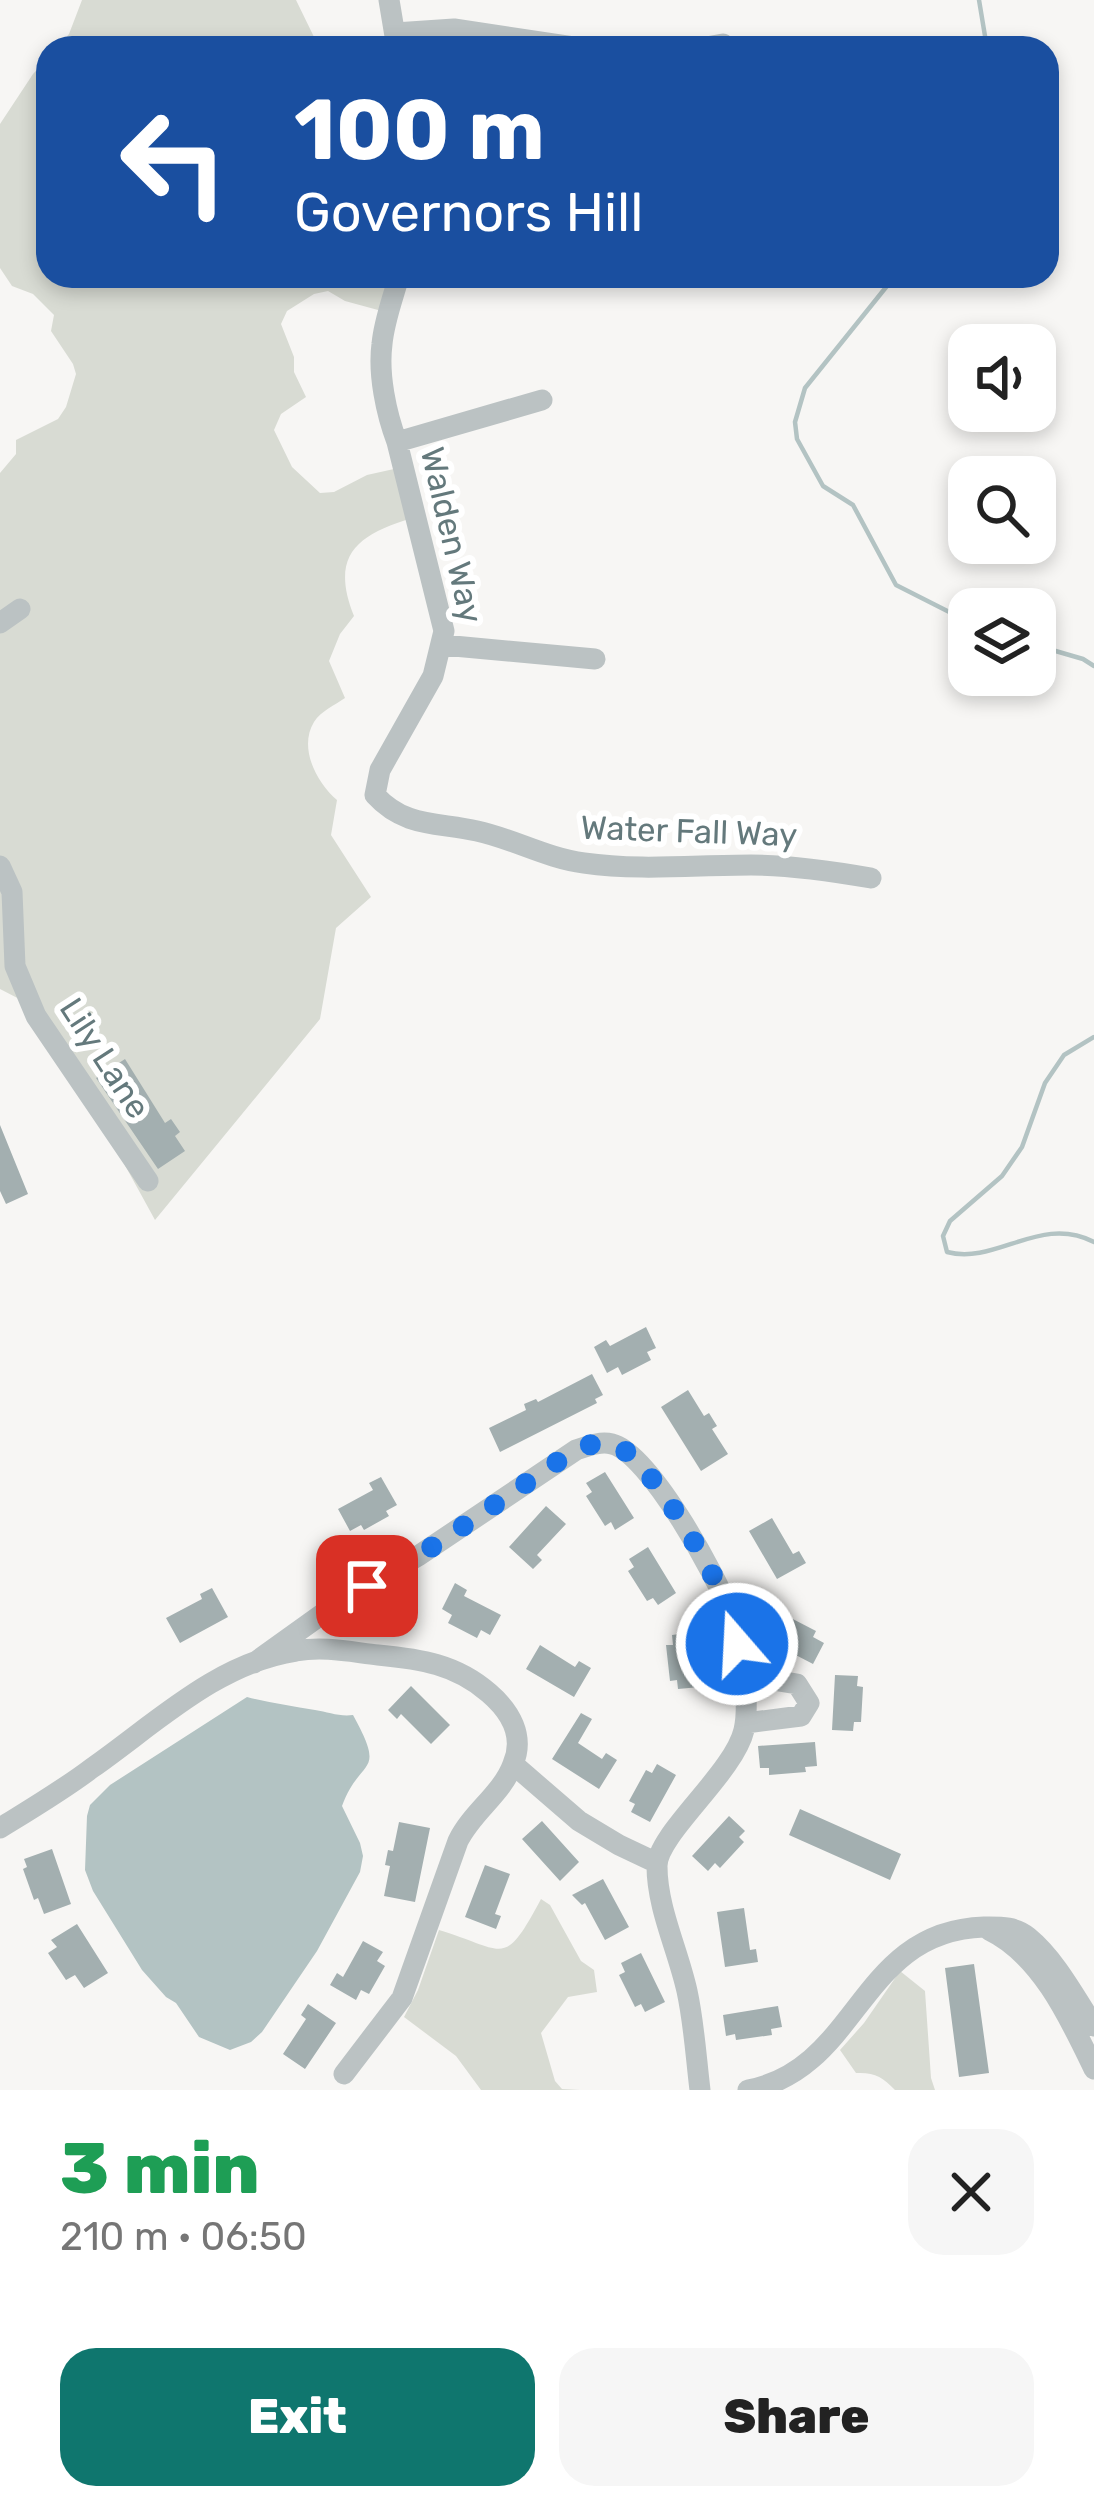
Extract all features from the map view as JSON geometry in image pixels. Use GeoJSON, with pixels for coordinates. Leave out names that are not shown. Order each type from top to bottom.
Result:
{"type":"FeatureCollection","features":[{"type":"Feature","properties":{"kind":"street"},"geometry":{"type":"LineString","coordinates":[[389,0],[395,36]]}},
{"type":"Feature","properties":{"kind":"street"},"geometry":{"type":"LineString","coordinates":[[420,36],[454,29],[500,36]]}},
{"type":"Feature","properties":{"kind":"street","name":"Walden Way"},"geometry":{"type":"LineString","coordinates":[[375,795],[380,770],[433,676],[443,645],[442,616],[391,425],[381,356],[396,288]]}},
{"type":"Feature","properties":{"kind":"street"},"geometry":{"type":"LineString","coordinates":[[397,442],[542,400]]}},
{"type":"Feature","properties":{"kind":"street"},"geometry":{"type":"LineString","coordinates":[[0,623],[20,609]]}},
{"type":"Feature","properties":{"kind":"street"},"geometry":{"type":"LineString","coordinates":[[443,645],[595,659]]}},
{"type":"Feature","properties":{"kind":"street","name":"Water Fall Way"},"geometry":{"type":"LineString","coordinates":[[375,795],[404,818],[483,832],[553,858],[585,864],[652,868],[755,865],[871,878]]}},
{"type":"Feature","properties":{"kind":"street","name":"Lily Lane"},"geometry":{"type":"LineString","coordinates":[[0,866],[12,892],[6,917],[7,966],[148,1181]]}},
{"type":"Feature","properties":{"kind":"street"},"geometry":{"type":"LineString","coordinates":[[254,1663],[332,1607],[440,1542],[576,1450],[606,1442],[629,1453],[667,1498],[724,1598],[743,1675],[743,1736],[662,1847],[657,1863],[688,1994],[700,2090]]}},
{"type":"Feature","properties":{"kind":"street"},"geometry":{"type":"LineString","coordinates":[[0,1828],[89,1771],[194,1693],[237,1669],[288,1652],[317,1648],[414,1659],[454,1670],[483,1688],[508,1713],[518,1733],[510,1773],[458,1841],[402,1998],[344,2074]]}},
{"type":"Feature","properties":{"kind":"street"},"geometry":{"type":"LineString","coordinates":[[743,1675],[797,1684],[809,1702],[802,1716],[746,1723]]}},
{"type":"Feature","properties":{"kind":"street"},"geometry":{"type":"LineString","coordinates":[[513,1764],[589,1828],[657,1863]]}},
{"type":"Feature","properties":{"kind":"street"},"geometry":{"type":"LineString","coordinates":[[983,1928],[1002,1936],[1029,1960],[1066,2015],[1094,2069]]}},
{"type":"Feature","properties":{"kind":"street"},"geometry":{"type":"LineString","coordinates":[[748,2090],[789,2076],[817,2055],[883,1972],[910,1950],[960,1929],[1013,1928],[1030,1938],[1094,2026]]}},
{"type":"Feature","properties":{"kind":"shaded area"},"geometry":{"type":"Polygon","coordinates":[[[82,0],[296,0],[314,36],[67,36],[82,0]]]}},
{"type":"Feature","properties":{"kind":"shaded area"},"geometry":{"type":"Polygon","coordinates":[[[36,71],[36,288],[396,288],[389,313],[345,301],[328,291],[287,311],[281,324],[306,397],[281,414],[274,430],[292,467],[320,493],[403,467],[412,518],[363,541],[347,563],[347,595],[354,616],[329,661],[345,698],[317,718],[308,743],[317,775],[337,800],[331,835],[371,897],[336,928],[320,1019],[155,1220],[59,1045],[29,1004],[0,989],[0,473],[16,454],[16,440],[58,419],[76,374],[51,331],[54,315],[33,294],[12,286],[0,268],[0,124],[36,71]]]}},
{"type":"Feature","properties":{"kind":"shaded area"},"geometry":{"type":"Polygon","coordinates":[[[247,1697],[353,1715],[369,1758],[342,1806],[360,1843],[360,1872],[317,1951],[262,2032],[230,2050],[199,2037],[176,2003],[142,1970],[93,1891],[85,1870],[87,1816],[90,1805],[110,1785],[247,1697]]]}},
{"type":"Feature","properties":{"kind":"shaded area"},"geometry":{"type":"Polygon","coordinates":[[[541,1899],[550,1905],[581,1961],[594,1970],[597,1992],[568,1997],[541,2033],[555,2081],[562,2089],[580,2090],[481,2090],[456,2056],[404,2017],[439,1930],[501,1949],[518,1937],[541,1899]]]}},
{"type":"Feature","properties":{"kind":"shaded area"},"geometry":{"type":"Polygon","coordinates":[[[900,1971],[925,1991],[935,2090],[895,2090],[878,2076],[856,2073],[840,2050],[900,1971]]]}},
{"type":"Feature","properties":{"kind":"building"},"geometry":{"type":"Polygon","coordinates":[[[125,1059],[165,1123],[171,1119],[180,1132],[175,1136],[185,1151],[158,1169],[96,1078],[125,1059]]]}},
{"type":"Feature","properties":{"kind":"building"},"geometry":{"type":"Polygon","coordinates":[[[0,1125],[28,1194],[6,1204],[0,1191],[0,1125]]]}},
{"type":"Feature","properties":{"kind":"building"},"geometry":{"type":"Polygon","coordinates":[[[646,1327],[656,1348],[647,1352],[651,1360],[622,1375],[618,1367],[607,1373],[594,1347],[606,1340],[610,1346],[646,1327]]]}},
{"type":"Feature","properties":{"kind":"building"},"geometry":{"type":"Polygon","coordinates":[[[592,1374],[603,1395],[595,1399],[597,1403],[500,1452],[489,1428],[526,1410],[524,1404],[538,1402],[592,1374]]]}},
{"type":"Feature","properties":{"kind":"building"},"geometry":{"type":"Polygon","coordinates":[[[688,1390],[704,1416],[709,1413],[717,1426],[712,1429],[728,1454],[701,1471],[661,1407],[688,1390]]]}},
{"type":"Feature","properties":{"kind":"building"},"geometry":{"type":"Polygon","coordinates":[[[605,1472],[634,1518],[615,1530],[611,1522],[605,1526],[586,1496],[592,1492],[586,1483],[605,1472]]]}},
{"type":"Feature","properties":{"kind":"building"},"geometry":{"type":"Polygon","coordinates":[[[381,1477],[397,1505],[386,1511],[389,1516],[364,1530],[361,1525],[350,1531],[338,1509],[373,1490],[369,1483],[381,1477]]]}},
{"type":"Feature","properties":{"kind":"building"},"geometry":{"type":"Polygon","coordinates":[[[546,1506],[566,1524],[537,1555],[542,1560],[533,1569],[509,1547],[546,1506]]]}},
{"type":"Feature","properties":{"kind":"building"},"geometry":{"type":"Polygon","coordinates":[[[772,1518],[793,1554],[799,1551],[806,1563],[777,1579],[749,1531],[772,1518]]]}},
{"type":"Feature","properties":{"kind":"building"},"geometry":{"type":"Polygon","coordinates":[[[648,1547],[676,1593],[658,1605],[653,1598],[647,1601],[628,1571],[634,1567],[629,1559],[648,1547]]]}},
{"type":"Feature","properties":{"kind":"building"},"geometry":{"type":"Polygon","coordinates":[[[455,1583],[467,1590],[464,1596],[501,1615],[490,1635],[481,1630],[477,1638],[448,1623],[452,1615],[442,1609],[455,1583]]]}},
{"type":"Feature","properties":{"kind":"building"},"geometry":{"type":"Polygon","coordinates":[[[212,1588],[228,1617],[180,1643],[166,1618],[202,1599],[200,1594],[212,1588]]]}},
{"type":"Feature","properties":{"kind":"building"},"geometry":{"type":"Polygon","coordinates":[[[785,1615],[816,1631],[813,1637],[824,1643],[813,1664],[763,1638],[774,1616],[782,1621],[785,1615]]]}},
{"type":"Feature","properties":{"kind":"building"},"geometry":{"type":"Polygon","coordinates":[[[694,1632],[700,1687],[678,1689],[677,1680],[670,1681],[666,1645],[673,1645],[672,1635],[694,1632]]]}},
{"type":"Feature","properties":{"kind":"building"},"geometry":{"type":"Polygon","coordinates":[[[540,1645],[575,1667],[579,1661],[591,1668],[574,1697],[526,1669],[540,1645]]]}},
{"type":"Feature","properties":{"kind":"building"},"geometry":{"type":"Polygon","coordinates":[[[835,1675],[858,1676],[857,1686],[863,1687],[861,1722],[854,1722],[853,1731],[832,1730],[835,1675]]]}},
{"type":"Feature","properties":{"kind":"building"},"geometry":{"type":"Polygon","coordinates":[[[411,1686],[450,1725],[431,1744],[401,1714],[397,1719],[388,1710],[411,1686]]]}},
{"type":"Feature","properties":{"kind":"building"},"geometry":{"type":"Polygon","coordinates":[[[581,1713],[592,1719],[578,1743],[602,1759],[606,1753],[617,1760],[599,1789],[552,1759],[581,1713]]]}},
{"type":"Feature","properties":{"kind":"building"},"geometry":{"type":"Polygon","coordinates":[[[815,1742],[817,1766],[805,1767],[806,1772],[769,1775],[769,1768],[760,1768],[758,1746],[815,1742]]]}},
{"type":"Feature","properties":{"kind":"building"},"geometry":{"type":"Polygon","coordinates":[[[657,1764],[676,1775],[650,1822],[631,1812],[635,1804],[629,1801],[646,1770],[652,1773],[657,1764]]]}},
{"type":"Feature","properties":{"kind":"building"},"geometry":{"type":"Polygon","coordinates":[[[800,1809],[901,1854],[890,1880],[789,1835],[800,1809]]]}},
{"type":"Feature","properties":{"kind":"building"},"geometry":{"type":"Polygon","coordinates":[[[729,1816],[745,1831],[739,1837],[744,1842],[720,1868],[715,1863],[708,1871],[692,1856],[729,1816]]]}},
{"type":"Feature","properties":{"kind":"building"},"geometry":{"type":"Polygon","coordinates":[[[542,1821],[579,1862],[560,1881],[522,1839],[542,1821]]]}},
{"type":"Feature","properties":{"kind":"building"},"geometry":{"type":"Polygon","coordinates":[[[399,1822],[430,1828],[415,1902],[384,1896],[388,1850],[393,1851],[399,1822]]]}},
{"type":"Feature","properties":{"kind":"building"},"geometry":{"type":"Polygon","coordinates":[[[52,1849],[71,1904],[44,1914],[38,1898],[34,1900],[24,1859],[52,1849]]]}},
{"type":"Feature","properties":{"kind":"building"},"geometry":{"type":"Polygon","coordinates":[[[485,1865],[510,1874],[495,1914],[501,1916],[496,1929],[465,1917],[485,1865]]]}},
{"type":"Feature","properties":{"kind":"building"},"geometry":{"type":"Polygon","coordinates":[[[603,1879],[629,1927],[605,1940],[585,1903],[572,1895],[603,1879]]]}},
{"type":"Feature","properties":{"kind":"building"},"geometry":{"type":"Polygon","coordinates":[[[744,1908],[750,1950],[756,1949],[758,1962],[725,1967],[717,1912],[744,1908]]]}},
{"type":"Feature","properties":{"kind":"building"},"geometry":{"type":"Polygon","coordinates":[[[77,1924],[108,1973],[84,1988],[75,1975],[66,1980],[48,1953],[57,1947],[51,1940],[77,1924]]]}},
{"type":"Feature","properties":{"kind":"building"},"geometry":{"type":"Polygon","coordinates":[[[363,1941],[383,1952],[377,1961],[385,1966],[369,1994],[361,1990],[356,2000],[330,1985],[337,1973],[343,1977],[363,1941]]]}},
{"type":"Feature","properties":{"kind":"building"},"geometry":{"type":"Polygon","coordinates":[[[641,1953],[665,2002],[645,2012],[641,2004],[635,2007],[619,1975],[625,1972],[621,1963],[641,1953]]]}},
{"type":"Feature","properties":{"kind":"building"},"geometry":{"type":"Polygon","coordinates":[[[974,1964],[989,2073],[959,2077],[945,1968],[974,1964]]]}},
{"type":"Feature","properties":{"kind":"building"},"geometry":{"type":"Polygon","coordinates":[[[308,2004],[336,2023],[305,2069],[283,2054],[306,2019],[301,2015],[308,2004]]]}},
{"type":"Feature","properties":{"kind":"building"},"geometry":{"type":"Polygon","coordinates":[[[778,2006],[782,2027],[771,2029],[772,2035],[736,2040],[735,2034],[726,2036],[723,2015],[778,2006]]]}},
{"type":"Feature","properties":{"kind":"waterway"},"geometry":{"type":"LineString","coordinates":[[979,0],[985,36]]}},
{"type":"Feature","properties":{"kind":"waterway"},"geometry":{"type":"LineString","coordinates":[[885,288],[805,388],[795,422],[797,439],[823,486],[853,505],[896,585],[948,611]]}},
{"type":"Feature","properties":{"kind":"waterway"},"geometry":{"type":"LineString","coordinates":[[1056,651],[1094,666]]}},
{"type":"Feature","properties":{"kind":"waterway"},"geometry":{"type":"LineString","coordinates":[[1094,1037],[1064,1055],[1045,1083],[1022,1147],[1002,1176],[950,1221],[943,1236],[947,1252],[965,1254],[1055,1234],[1094,1242]]}},
{"type":"Feature","properties":{"kind":"route"},"geometry":{"type":"LineString","coordinates":[[367,1586],[576,1450],[606,1442],[629,1453],[667,1498],[724,1598],[737,1644]]}}]}
